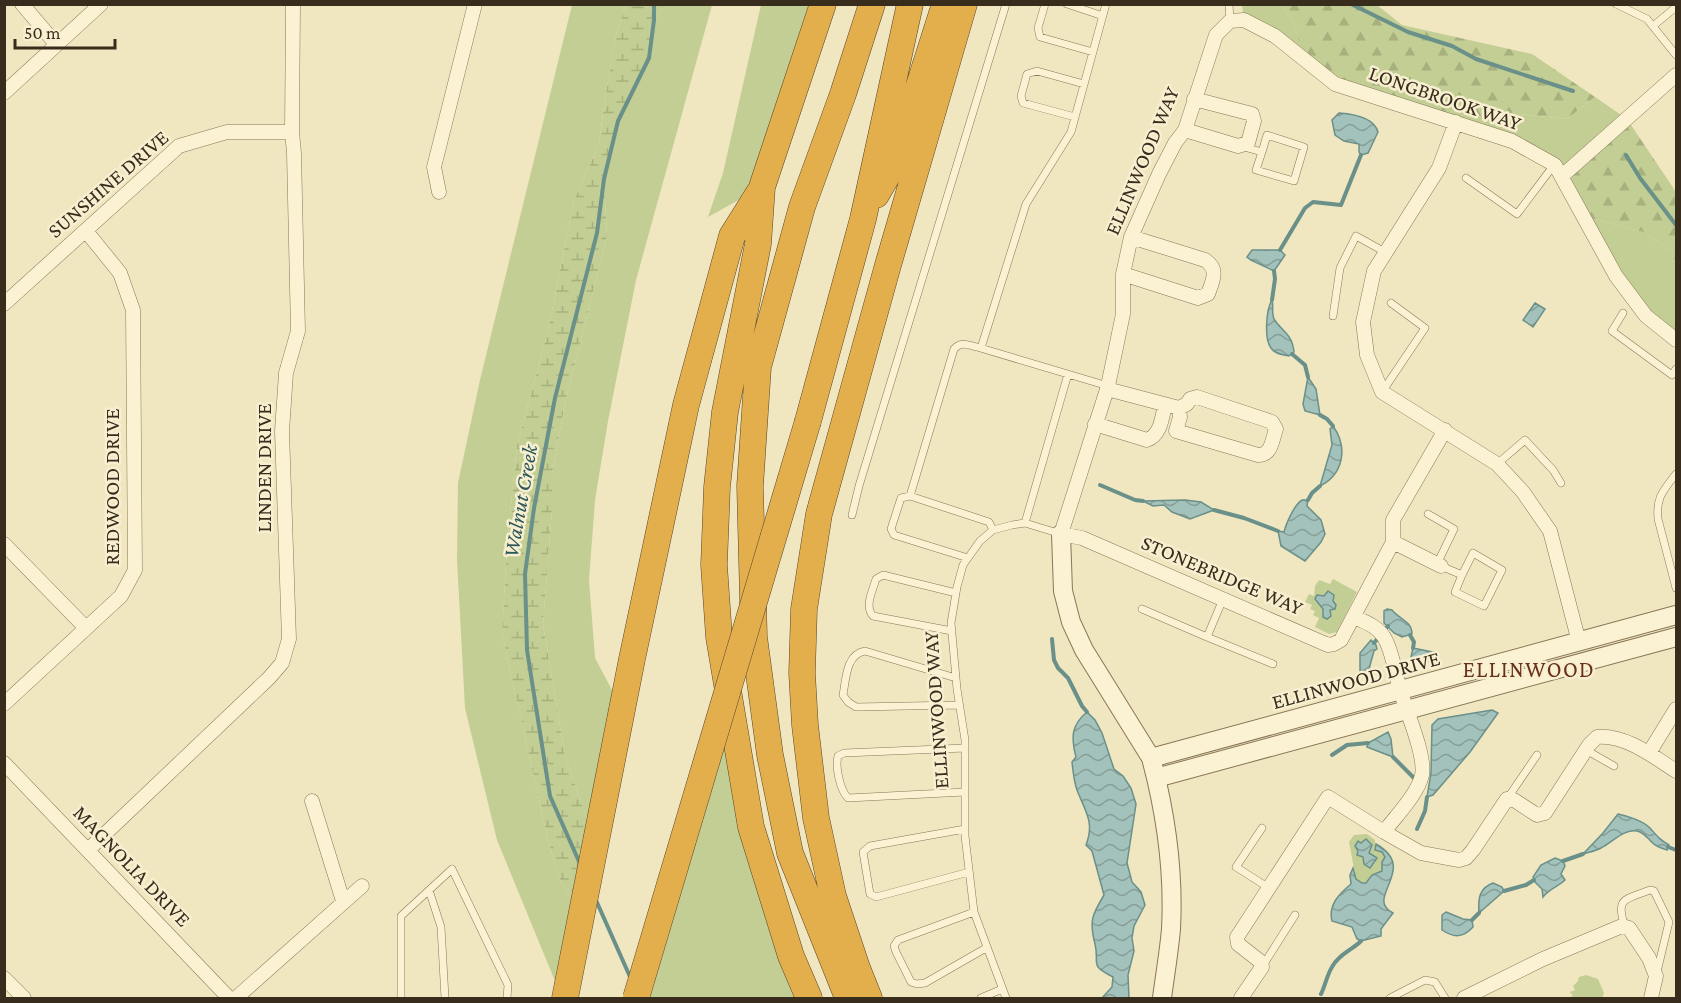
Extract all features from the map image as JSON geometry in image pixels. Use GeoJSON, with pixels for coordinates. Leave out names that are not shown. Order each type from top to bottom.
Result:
{"type":"FeatureCollection","features":[{"type":"Feature","properties":{"kind":"highway"},"geometry":{"type":"LineString","coordinates":[[565,999],[632,659],[689,394],[732,236],[762,187],[823,4]]}},
{"type":"Feature","properties":{"kind":"highway"},"geometry":{"type":"LineString","coordinates":[[848,999],[790,853],[770,755],[754,637],[750,486],[759,367],[802,207],[843,94],[872,4]]}},
{"type":"Feature","properties":{"kind":"highway"},"geometry":{"type":"LineString","coordinates":[[636,999],[808,421],[863,219],[910,4]]}},
{"type":"Feature","properties":{"kind":"highway"},"geometry":{"type":"LineString","coordinates":[[863,219],[894,164],[945,4]]}},
{"type":"Feature","properties":{"kind":"highway"},"geometry":{"type":"LineString","coordinates":[[869,999],[833,896],[816,818],[805,725],[802,673],[804,609],[819,514],[964,4]]}},
{"type":"Feature","properties":{"kind":"highway"},"geometry":{"type":"LineString","coordinates":[[762,187],[758,244],[724,412],[717,488],[714,565],[716,601],[719,637],[751,827],[791,956],[809,999]]}},
{"type":"Feature","properties":{"kind":"street"},"geometry":{"type":"LineString","coordinates":[[22,4],[56,44]]}},
{"type":"Feature","properties":{"kind":"street"},"geometry":{"type":"LineString","coordinates":[[4,93],[101,4]]}},
{"type":"Feature","properties":{"kind":"street","name":"LINDEN DRIVE"},"geometry":{"type":"LineString","coordinates":[[88,850],[269,678],[282,663],[289,639],[282,431],[286,373],[298,331],[292,132],[293,4]]}},
{"type":"Feature","properties":{"kind":"street"},"geometry":{"type":"LineString","coordinates":[[439,192],[434,167],[475,4]]}},
{"type":"Feature","properties":{"kind":"street","name":"LONGBROOK WAY"},"geometry":{"type":"LineString","coordinates":[[1230,21],[1244,20],[1275,36],[1335,84],[1512,141],[1558,171]]}},
{"type":"Feature","properties":{"kind":"street","name":"ELLINWOOD WAY"},"geometry":{"type":"LineString","coordinates":[[1162,999],[1171,929],[1171,876],[1165,820],[1156,778],[1150,758],[1084,650],[1071,622],[1063,591],[1061,534],[1107,387],[1123,314],[1123,274],[1131,237],[1159,174],[1175,143],[1185,130],[1216,35],[1230,21]]}},
{"type":"Feature","properties":{"kind":"street"},"geometry":{"type":"LineString","coordinates":[[1677,75],[1558,171],[1616,276],[1646,316],[1677,340]]}},
{"type":"Feature","properties":{"kind":"street"},"geometry":{"type":"LineString","coordinates":[[1185,130],[1238,146],[1248,143],[1254,121],[1252,114],[1194,99]]}},
{"type":"Feature","properties":{"kind":"street"},"geometry":{"type":"LineString","coordinates":[[1456,122],[1439,168],[1374,271],[1363,322],[1367,354],[1382,392],[1497,464],[1523,492],[1550,531],[1579,642]]}},
{"type":"Feature","properties":{"kind":"street","name":"SUNSHINE DRIVE"},"geometry":{"type":"LineString","coordinates":[[4,304],[179,146],[227,132],[292,132]]}},
{"type":"Feature","properties":{"kind":"street","name":"REDWOOD DRIVE"},"geometry":{"type":"LineString","coordinates":[[4,704],[121,596],[135,570],[133,310],[120,273],[86,231]]}},
{"type":"Feature","properties":{"kind":"street"},"geometry":{"type":"LineString","coordinates":[[1123,274],[1198,298],[1208,294],[1215,272],[1213,265],[1205,260],[1131,237]]}},
{"type":"Feature","properties":{"kind":"street"},"geometry":{"type":"LineString","coordinates":[[1107,387],[1172,406],[1187,404],[1190,399],[1197,397],[1272,422],[1276,429],[1269,452],[1258,455],[1176,431],[1180,417],[1172,406]]}},
{"type":"Feature","properties":{"kind":"street"},"geometry":{"type":"LineString","coordinates":[[1095,424],[1147,440],[1153,438],[1157,433],[1172,406]]}},
{"type":"Feature","properties":{"kind":"street","name":"STONEBRIDGE WAY"},"geometry":{"type":"LineString","coordinates":[[1061,534],[1082,538],[1328,645],[1334,644],[1341,640],[1393,542],[1393,520],[1445,430]]}},
{"type":"Feature","properties":{"kind":"street"},"geometry":{"type":"LineString","coordinates":[[1393,542],[1439,565]]}},
{"type":"Feature","properties":{"kind":"street"},"geometry":{"type":"LineString","coordinates":[[4,544],[86,628]]}},
{"type":"Feature","properties":{"kind":"street","name":"ELLINWOOD DRIVE"},"geometry":{"type":"LineString","coordinates":[[1150,758],[1677,615]]}},
{"type":"Feature","properties":{"kind":"street"},"geometry":{"type":"LineString","coordinates":[[1354,617],[1375,627],[1389,646],[1422,764],[1423,773],[1417,788],[1384,832]]}},
{"type":"Feature","properties":{"kind":"street","name":"ELLINWOOD DRIVE"},"geometry":{"type":"LineString","coordinates":[[1156,778],[1677,637]]}},
{"type":"Feature","properties":{"kind":"street"},"geometry":{"type":"LineString","coordinates":[[1648,753],[1677,708]]}},
{"type":"Feature","properties":{"kind":"street"},"geometry":{"type":"LineString","coordinates":[[1241,999],[1262,967],[1261,962],[1238,944],[1237,937],[1328,797],[1421,853],[1459,860],[1466,858],[1473,850],[1507,799],[1514,800],[1537,814],[1545,813],[1597,736],[1610,735],[1648,753],[1677,771]]}},
{"type":"Feature","properties":{"kind":"street","name":"MAGNOLIA DRIVE"},"geometry":{"type":"LineString","coordinates":[[4,763],[230,999]]}},
{"type":"Feature","properties":{"kind":"street"},"geometry":{"type":"LineString","coordinates":[[312,801],[344,901]]}},
{"type":"Feature","properties":{"kind":"street"},"geometry":{"type":"LineString","coordinates":[[236,999],[362,886]]}},
{"type":"Feature","properties":{"kind":"street"},"geometry":{"type":"LineString","coordinates":[[1464,999],[1543,959],[1622,926],[1629,928],[1649,958],[1656,976],[1651,999]]}},
{"type":"Feature","properties":{"kind":"street"},"geometry":{"type":"LineString","coordinates":[[4,978],[24,999]]}},
{"type":"Feature","properties":{"kind":"lane"},"geometry":{"type":"LineString","coordinates":[[852,515],[1006,4]]}},
{"type":"Feature","properties":{"kind":"lane"},"geometry":{"type":"LineString","coordinates":[[1045,4],[1038,28],[1040,37],[1093,52]]}},
{"type":"Feature","properties":{"kind":"lane"},"geometry":{"type":"LineString","coordinates":[[1067,4],[1103,16]]}},
{"type":"Feature","properties":{"kind":"lane"},"geometry":{"type":"LineString","coordinates":[[981,348],[1026,204],[1071,132],[1106,4]]}},
{"type":"Feature","properties":{"kind":"lane"},"geometry":{"type":"LineString","coordinates":[[1229,4],[1230,21]]}},
{"type":"Feature","properties":{"kind":"lane"},"geometry":{"type":"LineString","coordinates":[[1617,4],[1647,19],[1677,55]]}},
{"type":"Feature","properties":{"kind":"lane"},"geometry":{"type":"LineString","coordinates":[[1653,26],[1677,7]]}},
{"type":"Feature","properties":{"kind":"lane"},"geometry":{"type":"LineString","coordinates":[[1075,117],[1023,103],[1021,96],[1026,74],[1037,71],[1084,84]]}},
{"type":"Feature","properties":{"kind":"lane"},"geometry":{"type":"LineString","coordinates":[[1267,135],[1304,147],[1294,181],[1256,170],[1262,152],[1267,135]]}},
{"type":"Feature","properties":{"kind":"lane"},"geometry":{"type":"LineString","coordinates":[[1238,146],[1262,152]]}},
{"type":"Feature","properties":{"kind":"lane"},"geometry":{"type":"LineString","coordinates":[[1467,177],[1517,214],[1558,171]]}},
{"type":"Feature","properties":{"kind":"lane"},"geometry":{"type":"LineString","coordinates":[[1333,316],[1340,268],[1356,236],[1385,252]]}},
{"type":"Feature","properties":{"kind":"lane"},"geometry":{"type":"LineString","coordinates":[[1382,392],[1425,328],[1391,303]]}},
{"type":"Feature","properties":{"kind":"lane"},"geometry":{"type":"LineString","coordinates":[[1623,313],[1612,331],[1672,375],[1677,369]]}},
{"type":"Feature","properties":{"kind":"lane"},"geometry":{"type":"LineString","coordinates":[[910,496],[954,349],[963,344],[1107,387]]}},
{"type":"Feature","properties":{"kind":"lane"},"geometry":{"type":"LineString","coordinates":[[1025,524],[1068,374]]}},
{"type":"Feature","properties":{"kind":"lane"},"geometry":{"type":"LineString","coordinates":[[1497,464],[1525,440],[1553,470],[1561,483]]}},
{"type":"Feature","properties":{"kind":"lane"},"geometry":{"type":"LineString","coordinates":[[1676,585],[1657,508],[1661,494],[1677,474]]}},
{"type":"Feature","properties":{"kind":"lane"},"geometry":{"type":"LineString","coordinates":[[968,558],[894,535],[891,529],[901,498],[910,496],[989,522],[993,530],[1025,524],[1061,534]]}},
{"type":"Feature","properties":{"kind":"lane"},"geometry":{"type":"LineString","coordinates":[[1428,514],[1454,529],[1439,565],[1462,575]]}},
{"type":"Feature","properties":{"kind":"lane","name":"ELLINWOOD WAY"},"geometry":{"type":"LineString","coordinates":[[993,530],[980,541],[963,565],[956,593],[952,631],[965,748],[965,830],[974,912],[1006,999]]}},
{"type":"Feature","properties":{"kind":"lane"},"geometry":{"type":"LineString","coordinates":[[1473,553],[1502,570],[1484,606],[1455,592],[1462,575],[1473,553]]}},
{"type":"Feature","properties":{"kind":"lane"},"geometry":{"type":"LineString","coordinates":[[952,631],[873,616],[869,612],[869,604],[876,579],[883,575],[956,593]]}},
{"type":"Feature","properties":{"kind":"lane"},"geometry":{"type":"LineString","coordinates":[[1207,637],[1223,599]]}},
{"type":"Feature","properties":{"kind":"lane"},"geometry":{"type":"LineString","coordinates":[[1142,609],[1273,664]]}},
{"type":"Feature","properties":{"kind":"lane"},"geometry":{"type":"LineString","coordinates":[[956,678],[865,651],[857,652],[851,659],[843,695],[856,707],[959,705]]}},
{"type":"Feature","properties":{"kind":"lane"},"geometry":{"type":"LineString","coordinates":[[965,748],[844,753],[838,756],[836,761],[843,793],[848,798],[965,792]]}},
{"type":"Feature","properties":{"kind":"lane"},"geometry":{"type":"LineString","coordinates":[[1586,750],[1614,766]]}},
{"type":"Feature","properties":{"kind":"lane"},"geometry":{"type":"LineString","coordinates":[[1507,799],[1537,755]]}},
{"type":"Feature","properties":{"kind":"lane"},"geometry":{"type":"LineString","coordinates":[[1262,828],[1236,867],[1269,888]]}},
{"type":"Feature","properties":{"kind":"lane"},"geometry":{"type":"LineString","coordinates":[[965,830],[870,846],[864,852],[863,859],[870,894],[876,897],[969,872]]}},
{"type":"Feature","properties":{"kind":"lane"},"geometry":{"type":"LineString","coordinates":[[401,999],[401,916],[452,869],[508,985],[507,999]]}},
{"type":"Feature","properties":{"kind":"lane"},"geometry":{"type":"LineString","coordinates":[[429,890],[441,927],[445,999]]}},
{"type":"Feature","properties":{"kind":"lane"},"geometry":{"type":"LineString","coordinates":[[1625,927],[1619,909],[1620,905],[1641,893],[1654,891],[1669,922],[1656,976]]}},
{"type":"Feature","properties":{"kind":"lane"},"geometry":{"type":"LineString","coordinates":[[974,912],[898,940],[894,946],[911,982],[917,984],[925,983],[986,948]]}},
{"type":"Feature","properties":{"kind":"lane"},"geometry":{"type":"LineString","coordinates":[[1262,967],[1295,915]]}},
{"type":"Feature","properties":{"kind":"lane"},"geometry":{"type":"LineString","coordinates":[[1390,999],[1425,981],[1435,982],[1445,999]]}},
{"type":"Feature","properties":{"kind":"lane"},"geometry":{"type":"LineString","coordinates":[[981,999],[1002,989]]}},
{"type":"Feature","properties":{"kind":"green space"},"geometry":{"type":"Polygon","coordinates":[[[572,5],[626,5],[616,35],[599,144],[574,200],[548,331],[517,445],[507,545],[502,633],[558,876],[582,916],[562,998],[497,840],[465,708],[457,559],[458,483],[480,380],[572,5]]]}},
{"type":"Feature","properties":{"kind":"green space"},"geometry":{"type":"Polygon","coordinates":[[[626,5],[664,5],[654,20],[649,58],[618,121],[604,179],[607,236],[565,403],[552,474],[552,509],[543,624],[565,756],[596,844],[582,916],[558,876],[502,633],[507,545],[517,445],[548,331],[574,200],[599,144],[616,35],[626,5]]]}},
{"type":"Feature","properties":{"kind":"green space"},"geometry":{"type":"Polygon","coordinates":[[[664,5],[712,5],[636,280],[595,500],[589,580],[595,658],[622,709],[596,844],[565,756],[543,624],[552,509],[552,474],[565,403],[607,236],[604,179],[618,121],[649,58],[654,20],[664,5]]]}},
{"type":"Feature","properties":{"kind":"green space"},"geometry":{"type":"Polygon","coordinates":[[[761,5],[823,5],[762,187],[708,217],[723,173],[761,5]]]}},
{"type":"Feature","properties":{"kind":"green space"},"geometry":{"type":"Polygon","coordinates":[[[1242,5],[1281,5],[1294,22],[1303,59],[1244,20],[1242,5]]]}},
{"type":"Feature","properties":{"kind":"green space"},"geometry":{"type":"Polygon","coordinates":[[[1281,5],[1377,5],[1402,25],[1532,54],[1595,97],[1567,119],[1518,114],[1456,122],[1335,84],[1303,59],[1294,22],[1281,5]]]}},
{"type":"Feature","properties":{"kind":"green space"},"geometry":{"type":"Polygon","coordinates":[[[1595,97],[1627,119],[1562,176],[1555,165],[1449,120],[1518,114],[1567,119],[1595,97]]]}},
{"type":"Feature","properties":{"kind":"green space"},"geometry":{"type":"Polygon","coordinates":[[[1627,119],[1676,192],[1676,265],[1672,251],[1643,232],[1584,216],[1562,176],[1627,119]]]}},
{"type":"Feature","properties":{"kind":"green space"},"geometry":{"type":"Polygon","coordinates":[[[1584,216],[1643,232],[1672,251],[1676,265],[1676,340],[1646,316],[1584,216]]]}},
{"type":"Feature","properties":{"kind":"green space"},"geometry":{"type":"Polygon","coordinates":[[[1333,579],[1357,592],[1337,632],[1329,634],[1315,627],[1319,618],[1313,615],[1315,611],[1310,609],[1312,605],[1305,602],[1309,594],[1314,596],[1315,586],[1319,580],[1330,584],[1333,579]]]}},
{"type":"Feature","properties":{"kind":"green space"},"geometry":{"type":"Polygon","coordinates":[[[726,697],[809,998],[636,998],[726,697]]]}},
{"type":"Feature","properties":{"kind":"green space"},"geometry":{"type":"Polygon","coordinates":[[[1367,834],[1375,840],[1375,850],[1382,852],[1385,858],[1382,871],[1372,875],[1366,883],[1356,879],[1349,842],[1354,835],[1367,834]]]}},
{"type":"Feature","properties":{"kind":"green space"},"geometry":{"type":"Polygon","coordinates":[[[1586,975],[1598,979],[1604,993],[1602,998],[1567,998],[1573,996],[1570,992],[1575,990],[1573,986],[1579,977],[1586,975]]]}},
{"type":"Feature","properties":{"kind":"water"},"geometry":{"type":"Polygon","coordinates":[[[1339,113],[1362,117],[1376,127],[1378,132],[1368,153],[1361,155],[1359,144],[1344,141],[1335,135],[1332,120],[1339,113]]]}},
{"type":"Feature","properties":{"kind":"water"},"geometry":{"type":"Polygon","coordinates":[[[1252,250],[1280,250],[1285,255],[1274,271],[1247,257],[1252,250]]]}},
{"type":"Feature","properties":{"kind":"water"},"geometry":{"type":"Polygon","coordinates":[[[1272,300],[1274,319],[1289,337],[1293,346],[1294,352],[1289,356],[1275,352],[1267,338],[1268,310],[1272,300]]]}},
{"type":"Feature","properties":{"kind":"water"},"geometry":{"type":"Polygon","coordinates":[[[1535,303],[1545,309],[1533,327],[1523,320],[1535,303]]]}},
{"type":"Feature","properties":{"kind":"water"},"geometry":{"type":"Polygon","coordinates":[[[1308,377],[1316,389],[1320,415],[1305,411],[1303,404],[1308,377]]]}},
{"type":"Feature","properties":{"kind":"water"},"geometry":{"type":"Polygon","coordinates":[[[1333,426],[1341,443],[1341,459],[1334,475],[1320,486],[1332,445],[1330,429],[1333,426]]]}},
{"type":"Feature","properties":{"kind":"water"},"geometry":{"type":"Polygon","coordinates":[[[1302,500],[1308,500],[1307,506],[1321,520],[1325,534],[1305,561],[1281,546],[1278,531],[1284,532],[1293,510],[1302,500]]]}},
{"type":"Feature","properties":{"kind":"water"},"geometry":{"type":"Polygon","coordinates":[[[1143,501],[1201,502],[1214,510],[1190,519],[1172,512],[1164,505],[1153,506],[1143,501]]]}},
{"type":"Feature","properties":{"kind":"water"},"geometry":{"type":"Polygon","coordinates":[[[1328,591],[1334,595],[1333,601],[1336,605],[1335,609],[1330,610],[1331,616],[1327,619],[1323,617],[1323,609],[1315,599],[1317,595],[1324,596],[1328,591]]]}},
{"type":"Feature","properties":{"kind":"water"},"geometry":{"type":"Polygon","coordinates":[[[1392,610],[1408,623],[1412,634],[1402,637],[1384,623],[1384,611],[1392,610]]]}},
{"type":"Feature","properties":{"kind":"water"},"geometry":{"type":"Polygon","coordinates":[[[1371,640],[1377,649],[1374,651],[1367,676],[1360,674],[1360,653],[1371,640]]]}},
{"type":"Feature","properties":{"kind":"water"},"geometry":{"type":"Polygon","coordinates":[[[1413,648],[1437,653],[1438,658],[1433,662],[1414,660],[1411,657],[1413,648]]]}},
{"type":"Feature","properties":{"kind":"water"},"geometry":{"type":"Polygon","coordinates":[[[1492,710],[1498,713],[1470,752],[1433,795],[1427,797],[1431,773],[1432,725],[1438,719],[1492,710]]]}},
{"type":"Feature","properties":{"kind":"water"},"geometry":{"type":"Polygon","coordinates":[[[1087,712],[1095,720],[1102,733],[1114,769],[1123,776],[1131,788],[1136,804],[1127,863],[1132,882],[1141,892],[1145,905],[1134,926],[1132,938],[1134,951],[1128,975],[1129,998],[1102,998],[1112,987],[1113,977],[1096,964],[1092,924],[1094,913],[1104,895],[1092,851],[1086,845],[1090,830],[1089,823],[1076,787],[1072,762],[1076,757],[1073,744],[1075,727],[1087,712]]]}},
{"type":"Feature","properties":{"kind":"water"},"geometry":{"type":"Polygon","coordinates":[[[1388,732],[1393,757],[1367,747],[1368,743],[1388,732]]]}},
{"type":"Feature","properties":{"kind":"water"},"geometry":{"type":"Polygon","coordinates":[[[1618,814],[1647,825],[1669,845],[1667,850],[1656,846],[1644,834],[1630,831],[1599,849],[1583,854],[1618,814]]]}},
{"type":"Feature","properties":{"kind":"water"},"geometry":{"type":"Polygon","coordinates":[[[1366,839],[1372,845],[1369,853],[1377,858],[1370,868],[1364,864],[1363,857],[1357,855],[1358,851],[1355,846],[1358,841],[1361,843],[1366,839]]]}},
{"type":"Feature","properties":{"kind":"water"},"geometry":{"type":"Polygon","coordinates":[[[1376,844],[1388,854],[1393,863],[1393,873],[1384,899],[1385,907],[1393,913],[1381,929],[1381,936],[1361,941],[1357,939],[1352,927],[1332,921],[1331,915],[1333,905],[1351,884],[1350,875],[1353,868],[1356,879],[1362,883],[1366,883],[1372,875],[1382,871],[1382,862],[1385,857],[1382,852],[1375,850],[1376,844]]]}},
{"type":"Feature","properties":{"kind":"water"},"geometry":{"type":"Polygon","coordinates":[[[1555,858],[1563,861],[1565,866],[1561,874],[1565,880],[1543,897],[1542,889],[1533,877],[1541,865],[1555,858]]]}},
{"type":"Feature","properties":{"kind":"water"},"geometry":{"type":"Polygon","coordinates":[[[1493,883],[1502,887],[1504,891],[1479,913],[1480,895],[1488,885],[1493,883]]]}},
{"type":"Feature","properties":{"kind":"water"},"geometry":{"type":"Polygon","coordinates":[[[1446,912],[1472,920],[1473,927],[1462,935],[1446,933],[1442,930],[1442,915],[1446,912]]]}},
{"type":"Feature","properties":{"kind":"waterway","name":"Walnut Creek"},"geometry":{"type":"LineString","coordinates":[[581,866],[550,796],[527,650],[525,574],[534,508],[555,398],[597,233],[604,179],[618,121],[649,58],[654,4]]}},
{"type":"Feature","properties":{"kind":"waterway"},"geometry":{"type":"LineString","coordinates":[[1351,4],[1408,32],[1452,46],[1476,59],[1573,91]]}},
{"type":"Feature","properties":{"kind":"waterway"},"geometry":{"type":"LineString","coordinates":[[1280,250],[1305,208],[1313,202],[1341,205],[1361,155]]}},
{"type":"Feature","properties":{"kind":"waterway"},"geometry":{"type":"LineString","coordinates":[[1626,155],[1640,178],[1676,225]]}},
{"type":"Feature","properties":{"kind":"waterway"},"geometry":{"type":"LineString","coordinates":[[1272,300],[1274,271]]}},
{"type":"Feature","properties":{"kind":"waterway"},"geometry":{"type":"LineString","coordinates":[[1292,354],[1305,365],[1308,377]]}},
{"type":"Feature","properties":{"kind":"waterway"},"geometry":{"type":"LineString","coordinates":[[1320,415],[1333,426]]}},
{"type":"Feature","properties":{"kind":"waterway"},"geometry":{"type":"LineString","coordinates":[[1100,485],[1135,500],[1143,501]]}},
{"type":"Feature","properties":{"kind":"waterway"},"geometry":{"type":"LineString","coordinates":[[1308,500],[1320,486]]}},
{"type":"Feature","properties":{"kind":"waterway"},"geometry":{"type":"LineString","coordinates":[[1214,510],[1278,531]]}},
{"type":"Feature","properties":{"kind":"waterway"},"geometry":{"type":"LineString","coordinates":[[1374,643],[1388,626]]}},
{"type":"Feature","properties":{"kind":"waterway"},"geometry":{"type":"LineString","coordinates":[[1410,635],[1414,642],[1413,648]]}},
{"type":"Feature","properties":{"kind":"waterway"},"geometry":{"type":"LineString","coordinates":[[1052,639],[1054,660],[1068,678],[1087,712]]}},
{"type":"Feature","properties":{"kind":"waterway"},"geometry":{"type":"LineString","coordinates":[[1332,755],[1347,745],[1368,743]]}},
{"type":"Feature","properties":{"kind":"waterway"},"geometry":{"type":"LineString","coordinates":[[1393,757],[1416,780]]}},
{"type":"Feature","properties":{"kind":"waterway"},"geometry":{"type":"LineString","coordinates":[[1417,829],[1425,811],[1427,797]]}},
{"type":"Feature","properties":{"kind":"waterway"},"geometry":{"type":"LineString","coordinates":[[1668,847],[1676,850]]}},
{"type":"Feature","properties":{"kind":"waterway"},"geometry":{"type":"LineString","coordinates":[[1563,861],[1583,854]]}},
{"type":"Feature","properties":{"kind":"waterway"},"geometry":{"type":"LineString","coordinates":[[1504,891],[1526,885],[1534,880]]}},
{"type":"Feature","properties":{"kind":"waterway","name":"Walnut Creek"},"geometry":{"type":"LineString","coordinates":[[595,898],[631,979]]}},
{"type":"Feature","properties":{"kind":"waterway"},"geometry":{"type":"LineString","coordinates":[[1472,920],[1479,913]]}},
{"type":"Feature","properties":{"kind":"waterway"},"geometry":{"type":"LineString","coordinates":[[1321,994],[1335,963],[1361,941]]}},
{"type":"Feature","properties":{"kind":"district","name":"ELLINWOOD"},"geometry":{"type":"Point","coordinates":[1529,669]}}]}
